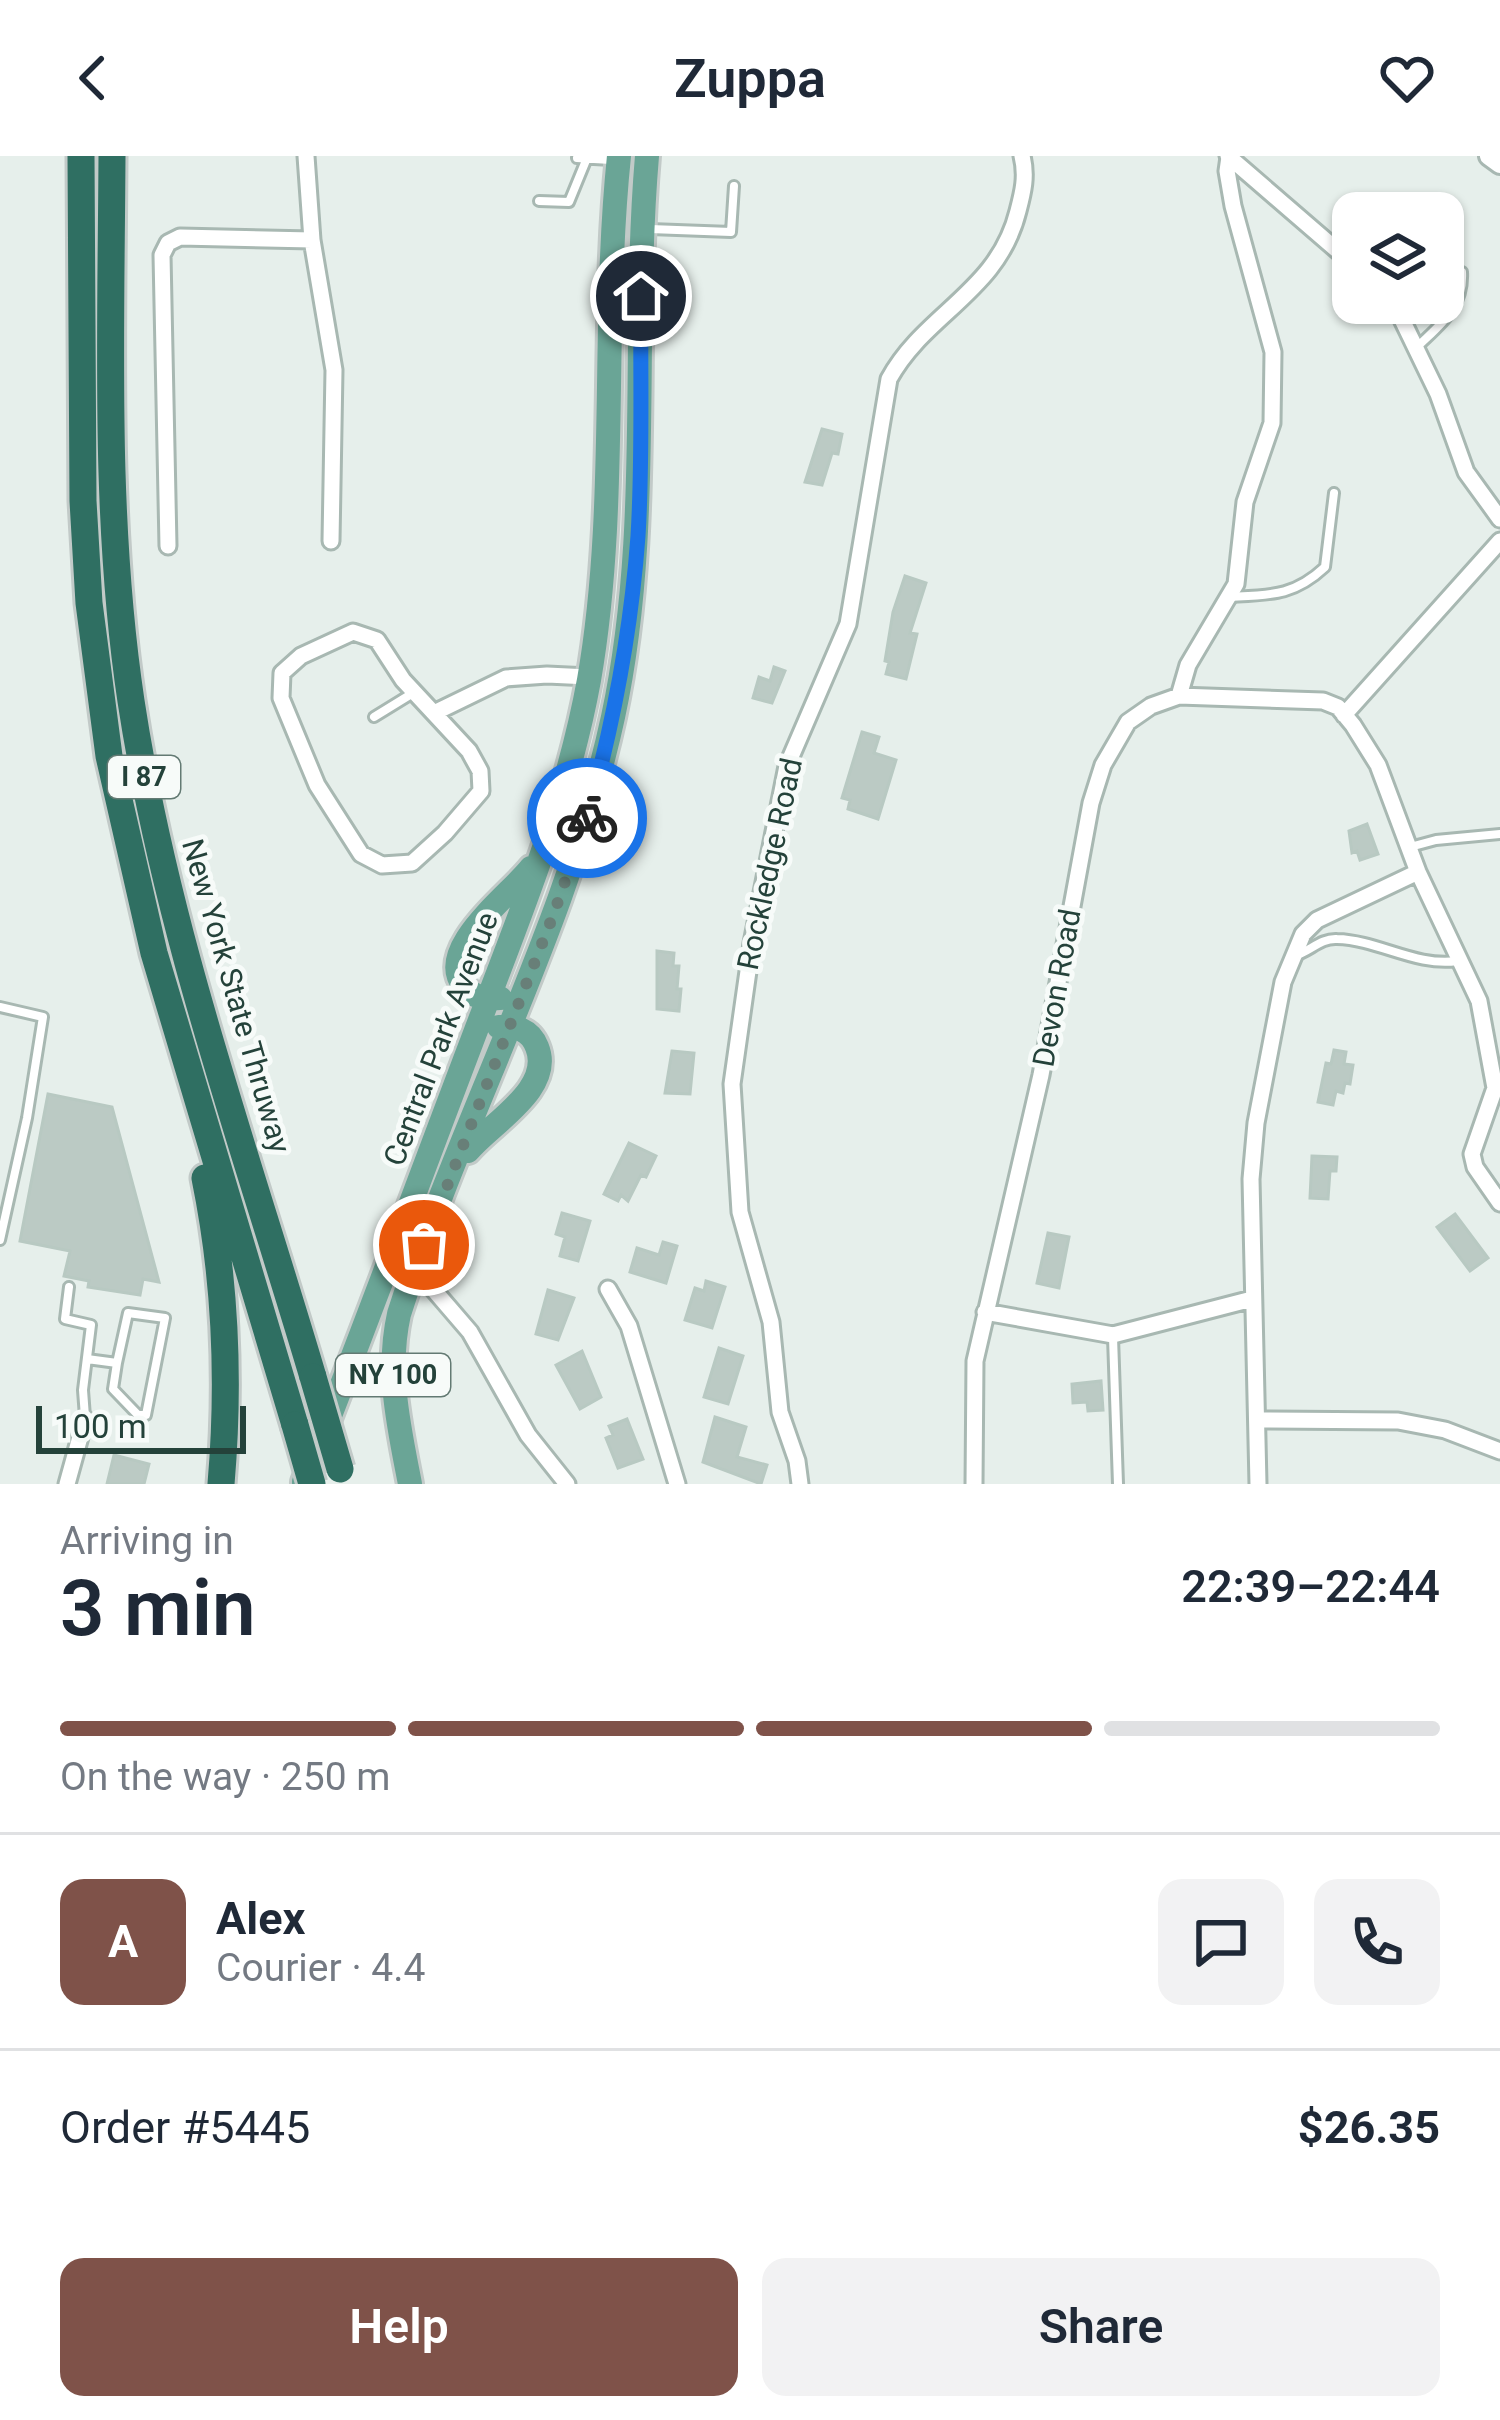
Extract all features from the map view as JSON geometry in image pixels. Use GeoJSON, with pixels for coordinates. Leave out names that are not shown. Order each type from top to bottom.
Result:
{"type":"FeatureCollection","features":[{"type":"Feature","properties":{"kind":"highway","name":"I 87"},"geometry":{"type":"LineString","coordinates":[[81,156],[82,468],[89,603],[118,805],[169,1004],[295,1425],[308,1484]]}},
{"type":"Feature","properties":{"kind":"highway","name":"New York State Thruway"},"geometry":{"type":"LineString","coordinates":[[112,156],[112,492],[120,611],[139,746],[184,946],[342,1477]]}},
{"type":"Feature","properties":{"kind":"highway"},"geometry":{"type":"LineString","coordinates":[[169,1004],[220,1262],[228,1356],[221,1484]]}},
{"type":"Feature","properties":{"kind":"main road","name":"Central Park Avenue"},"geometry":{"type":"LineString","coordinates":[[410,1484],[392,1362],[399,1314],[587,816],[613,716],[639,512],[647,156]]}},
{"type":"Feature","properties":{"kind":"main road","name":"Central Park Avenue"},"geometry":{"type":"LineString","coordinates":[[308,1484],[544,853],[574,752],[589,677],[606,502],[608,299],[619,158]]}},
{"type":"Feature","properties":{"kind":"main road"},"geometry":{"type":"LineString","coordinates":[[524,988],[488,999],[470,992],[456,964],[459,950],[544,853]]}},
{"type":"Feature","properties":{"kind":"main road"},"geometry":{"type":"LineString","coordinates":[[453,1173],[538,1076],[540,1058],[528,1032],[510,1026],[489,1030],[471,1042]]}},
{"type":"Feature","properties":{"kind":"street"},"geometry":{"type":"LineString","coordinates":[[306,156],[312,240],[334,370],[331,541]]}},
{"type":"Feature","properties":{"kind":"street","name":"Rockledge Road"},"geometry":{"type":"LineString","coordinates":[[800,1484],[780,1412],[771,1322],[740,1212],[732,1084],[752,943],[787,766],[848,624],[889,379],[902,356],[998,262],[1012,236],[1025,182],[1022,156]]}},
{"type":"Feature","properties":{"kind":"street"},"geometry":{"type":"LineString","coordinates":[[1228,156],[1332,246]]}},
{"type":"Feature","properties":{"kind":"street"},"geometry":{"type":"LineString","coordinates":[[1228,156],[1233,206],[1273,352],[1272,423],[1245,502],[1236,584],[1188,665],[1178,696],[1323,701],[1344,715],[1378,766],[1418,872],[1479,1001],[1495,1088],[1492,1119],[1472,1154],[1475,1167],[1500,1203]]}},
{"type":"Feature","properties":{"kind":"street"},"geometry":{"type":"LineString","coordinates":[[1489,156],[1500,164]]}},
{"type":"Feature","properties":{"kind":"street"},"geometry":{"type":"LineString","coordinates":[[168,545],[162,255],[168,243],[180,237],[312,240]]}},
{"type":"Feature","properties":{"kind":"street"},"geometry":{"type":"LineString","coordinates":[[1405,324],[1466,472],[1500,519]]}},
{"type":"Feature","properties":{"kind":"street"},"geometry":{"type":"LineString","coordinates":[[1344,715],[1500,541]]}},
{"type":"Feature","properties":{"kind":"street"},"geometry":{"type":"LineString","coordinates":[[353,632],[377,640],[414,692],[470,751],[481,771],[482,791],[412,862],[382,865],[362,854],[317,785],[281,698],[282,673],[301,656],[353,632]]}},
{"type":"Feature","properties":{"kind":"street"},"geometry":{"type":"LineString","coordinates":[[434,713],[506,678],[589,677]]}},
{"type":"Feature","properties":{"kind":"street","name":"Devon Road"},"geometry":{"type":"LineString","coordinates":[[974,1484],[975,1361],[1041,1075],[1091,803],[1103,765],[1128,722],[1178,696]]}},
{"type":"Feature","properties":{"kind":"street"},"geometry":{"type":"LineString","coordinates":[[1258,1484],[1251,1179],[1256,1123],[1283,982],[1304,934],[1317,920],[1418,872]]}},
{"type":"Feature","properties":{"kind":"street"},"geometry":{"type":"LineString","coordinates":[[416,1268],[470,1332],[528,1435],[567,1484]]}},
{"type":"Feature","properties":{"kind":"street"},"geometry":{"type":"LineString","coordinates":[[608,1289],[628,1326],[677,1484]]}},
{"type":"Feature","properties":{"kind":"street"},"geometry":{"type":"LineString","coordinates":[[986,1312],[1113,1335],[1252,1298]]}},
{"type":"Feature","properties":{"kind":"street"},"geometry":{"type":"LineString","coordinates":[[67,1484],[86,1419]]}},
{"type":"Feature","properties":{"kind":"street"},"geometry":{"type":"LineString","coordinates":[[1257,1420],[1398,1421],[1445,1430],[1500,1451]]}},
{"type":"Feature","properties":{"kind":"lane"},"geometry":{"type":"LineString","coordinates":[[577,158],[619,158]]}},
{"type":"Feature","properties":{"kind":"lane"},"geometry":{"type":"LineString","coordinates":[[539,201],[569,202],[586,158]]}},
{"type":"Feature","properties":{"kind":"lane"},"geometry":{"type":"LineString","coordinates":[[642,229],[731,232],[734,186]]}},
{"type":"Feature","properties":{"kind":"lane"},"geometry":{"type":"LineString","coordinates":[[1417,347],[1441,324]]}},
{"type":"Feature","properties":{"kind":"lane"},"geometry":{"type":"LineString","coordinates":[[1228,597],[1276,594],[1304,586],[1325,567],[1334,493]]}},
{"type":"Feature","properties":{"kind":"lane"},"geometry":{"type":"LineString","coordinates":[[374,717],[414,692]]}},
{"type":"Feature","properties":{"kind":"lane"},"geometry":{"type":"LineString","coordinates":[[1409,848],[1436,840],[1500,834]]}},
{"type":"Feature","properties":{"kind":"lane"},"geometry":{"type":"LineString","coordinates":[[1292,956],[1328,938],[1384,946],[1428,962],[1460,960]]}},
{"type":"Feature","properties":{"kind":"lane"},"geometry":{"type":"LineString","coordinates":[[0,1007],[43,1017],[0,1240]]}},
{"type":"Feature","properties":{"kind":"lane"},"geometry":{"type":"LineString","coordinates":[[69,1287],[65,1319],[91,1325],[83,1390],[86,1419]]}},
{"type":"Feature","properties":{"kind":"lane"},"geometry":{"type":"LineString","coordinates":[[128,1313],[165,1318],[146,1415],[139,1415],[113,1389],[117,1363],[128,1313]]}},
{"type":"Feature","properties":{"kind":"lane"},"geometry":{"type":"LineString","coordinates":[[1113,1335],[1118,1484]]}},
{"type":"Feature","properties":{"kind":"lane"},"geometry":{"type":"LineString","coordinates":[[87,1359],[117,1363]]}},
{"type":"Feature","properties":{"kind":"building"},"geometry":{"type":"Polygon","coordinates":[[[822,429],[842,434],[822,485],[805,482],[822,429]]]}},
{"type":"Feature","properties":{"kind":"building"},"geometry":{"type":"Polygon","coordinates":[[[905,576],[926,583],[910,633],[917,634],[906,679],[886,674],[889,662],[885,661],[905,576]]]}},
{"type":"Feature","properties":{"kind":"building"},"geometry":{"type":"Polygon","coordinates":[[[774,667],[785,671],[772,703],[753,698],[759,677],[770,681],[774,667]]]}},
{"type":"Feature","properties":{"kind":"building"},"geometry":{"type":"Polygon","coordinates":[[[862,732],[879,737],[874,753],[896,760],[878,819],[848,809],[850,800],[842,798],[862,732]]]}},
{"type":"Feature","properties":{"kind":"building"},"geometry":{"type":"Polygon","coordinates":[[[1367,824],[1378,854],[1360,860],[1357,851],[1352,853],[1349,831],[1367,824]]]}},
{"type":"Feature","properties":{"kind":"building"},"geometry":{"type":"Polygon","coordinates":[[[657,951],[674,953],[673,966],[679,966],[679,1011],[657,1009],[657,951]]]}},
{"type":"Feature","properties":{"kind":"building"},"geometry":{"type":"Polygon","coordinates":[[[1334,1050],[1346,1052],[1344,1064],[1353,1065],[1350,1084],[1345,1083],[1343,1093],[1336,1091],[1333,1105],[1318,1102],[1326,1063],[1331,1064],[1334,1050]]]}},
{"type":"Feature","properties":{"kind":"building"},"geometry":{"type":"Polygon","coordinates":[[[672,1051],[694,1053],[690,1094],[665,1093],[672,1051]]]}},
{"type":"Feature","properties":{"kind":"building"},"geometry":{"type":"Polygon","coordinates":[[[48,1094],[112,1107],[159,1282],[143,1279],[140,1295],[88,1287],[89,1281],[64,1276],[70,1251],[20,1241],[48,1094]]]}},
{"type":"Feature","properties":{"kind":"building"},"geometry":{"type":"Polygon","coordinates":[[[629,1143],[656,1156],[628,1201],[621,1195],[618,1201],[604,1194],[629,1143]]]}},
{"type":"Feature","properties":{"kind":"building"},"geometry":{"type":"Polygon","coordinates":[[[1312,1156],[1337,1157],[1336,1171],[1330,1171],[1328,1199],[1310,1198],[1312,1156]]]}},
{"type":"Feature","properties":{"kind":"building"},"geometry":{"type":"Polygon","coordinates":[[[562,1213],[590,1221],[578,1261],[560,1256],[565,1237],[556,1234],[562,1213]]]}},
{"type":"Feature","properties":{"kind":"building"},"geometry":{"type":"Polygon","coordinates":[[[1455,1214],[1488,1258],[1470,1271],[1437,1227],[1455,1214]]]}},
{"type":"Feature","properties":{"kind":"building"},"geometry":{"type":"Polygon","coordinates":[[[1048,1233],[1069,1237],[1059,1288],[1037,1283],[1048,1233]]]}},
{"type":"Feature","properties":{"kind":"building"},"geometry":{"type":"Polygon","coordinates":[[[663,1242],[677,1246],[666,1283],[630,1272],[637,1248],[659,1255],[663,1242]]]}},
{"type":"Feature","properties":{"kind":"building"},"geometry":{"type":"Polygon","coordinates":[[[706,1281],[725,1287],[712,1328],[685,1320],[695,1288],[704,1291],[706,1281]]]}},
{"type":"Feature","properties":{"kind":"building"},"geometry":{"type":"Polygon","coordinates":[[[548,1290],[574,1298],[558,1340],[536,1334],[548,1290]]]}},
{"type":"Feature","properties":{"kind":"building"},"geometry":{"type":"Polygon","coordinates":[[[719,1348],[743,1356],[728,1404],[704,1397],[719,1348]]]}},
{"type":"Feature","properties":{"kind":"building"},"geometry":{"type":"Polygon","coordinates":[[[582,1351],[601,1397],[580,1409],[556,1365],[582,1351]]]}},
{"type":"Feature","properties":{"kind":"building"},"geometry":{"type":"Polygon","coordinates":[[[1101,1381],[1103,1410],[1088,1411],[1087,1402],[1073,1403],[1072,1384],[1101,1381]]]}},
{"type":"Feature","properties":{"kind":"building"},"geometry":{"type":"Polygon","coordinates":[[[715,1417],[746,1427],[737,1457],[767,1465],[761,1484],[703,1462],[715,1417]]]}},
{"type":"Feature","properties":{"kind":"building"},"geometry":{"type":"Polygon","coordinates":[[[627,1419],[643,1459],[618,1468],[606,1438],[613,1435],[609,1426],[627,1419]]]}},
{"type":"Feature","properties":{"kind":"building"},"geometry":{"type":"Polygon","coordinates":[[[114,1455],[149,1464],[144,1484],[107,1484],[114,1455]]]}},
{"type":"Feature","properties":{"kind":"way so far"},"geometry":{"type":"LineString","coordinates":[[424,1245],[587,818]]}},
{"type":"Feature","properties":{"kind":"route"},"geometry":{"type":"LineString","coordinates":[[587,818],[618,690],[636,562],[641,296]]}}]}
